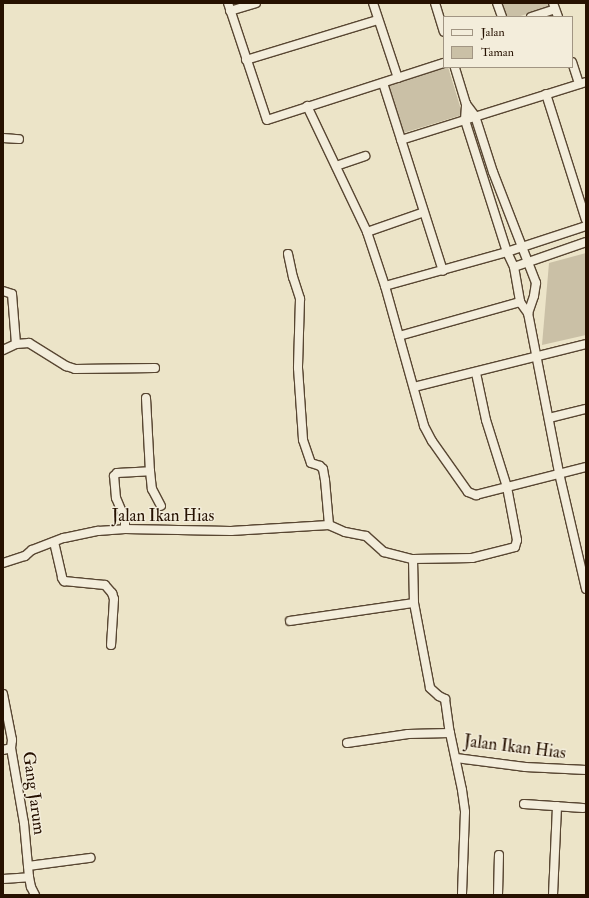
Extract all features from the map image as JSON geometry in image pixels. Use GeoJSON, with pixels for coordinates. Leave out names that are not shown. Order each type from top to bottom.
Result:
{"type":"FeatureCollection","features":[{"type":"Feature","properties":{"kind":"street"},"geometry":{"type":"LineString","coordinates":[[256,3],[229,7],[266,120],[271,120],[307,106],[443,64]]}},
{"type":"Feature","properties":{"kind":"street"},"geometry":{"type":"LineString","coordinates":[[373,3],[398,78]]}},
{"type":"Feature","properties":{"kind":"street"},"geometry":{"type":"LineString","coordinates":[[435,3],[443,29]]}},
{"type":"Feature","properties":{"kind":"street"},"geometry":{"type":"LineString","coordinates":[[497,3],[502,16]]}},
{"type":"Feature","properties":{"kind":"street"},"geometry":{"type":"LineString","coordinates":[[533,16],[554,6],[558,16]]}},
{"type":"Feature","properties":{"kind":"street"},"geometry":{"type":"LineString","coordinates":[[246,60],[378,20]]}},
{"type":"Feature","properties":{"kind":"street"},"geometry":{"type":"LineString","coordinates":[[401,140],[582,83],[573,64]]}},
{"type":"Feature","properties":{"kind":"street"},"geometry":{"type":"LineString","coordinates":[[455,68],[466,104],[465,120],[507,252],[514,267],[520,302],[528,313],[559,474],[586,589]]}},
{"type":"Feature","properties":{"kind":"street"},"geometry":{"type":"LineString","coordinates":[[383,83],[443,271]]}},
{"type":"Feature","properties":{"kind":"street"},"geometry":{"type":"LineString","coordinates":[[546,94],[586,220]]}},
{"type":"Feature","properties":{"kind":"street"},"geometry":{"type":"LineString","coordinates":[[466,104],[476,116],[493,172],[536,283],[534,296],[528,313]]}},
{"type":"Feature","properties":{"kind":"street"},"geometry":{"type":"LineString","coordinates":[[307,106],[367,232],[385,286],[424,426],[432,441],[468,492],[476,495],[586,467]]}},
{"type":"Feature","properties":{"kind":"street"},"geometry":{"type":"LineString","coordinates":[[3,138],[20,139]]}},
{"type":"Feature","properties":{"kind":"street"},"geometry":{"type":"LineString","coordinates":[[336,166],[365,156]]}},
{"type":"Feature","properties":{"kind":"street"},"geometry":{"type":"LineString","coordinates":[[367,232],[424,212]]}},
{"type":"Feature","properties":{"kind":"street"},"geometry":{"type":"LineString","coordinates":[[385,286],[507,252],[586,226]]}},
{"type":"Feature","properties":{"kind":"street"},"geometry":{"type":"LineString","coordinates":[[514,267],[586,242]]}},
{"type":"Feature","properties":{"kind":"street"},"geometry":{"type":"LineString","coordinates":[[288,254],[300,299],[298,368],[303,440],[311,463],[320,466],[323,469],[326,480],[329,525],[345,532],[366,536],[384,552],[413,559],[472,558],[517,546],[507,487],[486,420],[476,373]]}},
{"type":"Feature","properties":{"kind":"street"},"geometry":{"type":"LineString","coordinates":[[3,291],[12,294],[16,344]]}},
{"type":"Feature","properties":{"kind":"street"},"geometry":{"type":"LineString","coordinates":[[399,336],[520,302]]}},
{"type":"Feature","properties":{"kind":"street"},"geometry":{"type":"LineString","coordinates":[[3,350],[16,344],[29,343],[66,366],[75,369],[155,368]]}},
{"type":"Feature","properties":{"kind":"street"},"geometry":{"type":"LineString","coordinates":[[414,387],[476,373],[536,355],[586,344]]}},
{"type":"Feature","properties":{"kind":"street"},"geometry":{"type":"LineString","coordinates":[[146,398],[152,489],[160,506]]}},
{"type":"Feature","properties":{"kind":"street"},"geometry":{"type":"LineString","coordinates":[[549,418],[586,409]]}},
{"type":"Feature","properties":{"kind":"street"},"geometry":{"type":"LineString","coordinates":[[125,529],[125,519],[116,498],[114,476],[117,473],[150,471]]}},
{"type":"Feature","properties":{"kind":"street","name":"Jalan Ikan Hias"},"geometry":{"type":"LineString","coordinates":[[3,563],[25,556],[32,550],[54,542],[88,533],[125,529],[231,530],[329,525]]}},
{"type":"Feature","properties":{"kind":"street"},"geometry":{"type":"LineString","coordinates":[[54,542],[64,581],[105,585],[112,593],[114,599],[111,645]]}},
{"type":"Feature","properties":{"kind":"street","name":"Jalan Ikan Hias"},"geometry":{"type":"LineString","coordinates":[[413,559],[414,603],[430,688],[439,696],[446,699],[450,733],[456,758],[525,767],[586,770]]}},
{"type":"Feature","properties":{"kind":"street"},"geometry":{"type":"LineString","coordinates":[[290,621],[414,603]]}},
{"type":"Feature","properties":{"kind":"street","name":"Gang Jarum"},"geometry":{"type":"LineString","coordinates":[[3,694],[12,740],[7,749],[23,811],[29,877],[31,888],[35,895]]}},
{"type":"Feature","properties":{"kind":"street"},"geometry":{"type":"LineString","coordinates":[[347,742],[408,734],[450,733]]}},
{"type":"Feature","properties":{"kind":"street"},"geometry":{"type":"LineString","coordinates":[[456,758],[465,812],[462,895]]}},
{"type":"Feature","properties":{"kind":"street"},"geometry":{"type":"LineString","coordinates":[[524,804],[583,808]]}},
{"type":"Feature","properties":{"kind":"street"},"geometry":{"type":"LineString","coordinates":[[554,895],[557,806]]}},
{"type":"Feature","properties":{"kind":"street"},"geometry":{"type":"LineString","coordinates":[[498,895],[499,855]]}},
{"type":"Feature","properties":{"kind":"street"},"geometry":{"type":"LineString","coordinates":[[28,866],[90,858]]}},
{"type":"Feature","properties":{"kind":"street"},"geometry":{"type":"LineString","coordinates":[[3,879],[29,877]]}},
{"type":"Feature","properties":{"kind":"green space"},"geometry":{"type":"Polygon","coordinates":[[[502,3],[549,3],[550,7],[520,16],[507,16],[502,3]]]}},
{"type":"Feature","properties":{"kind":"green space"},"geometry":{"type":"Polygon","coordinates":[[[448,68],[463,115],[402,133],[388,85],[448,68]]]}},
{"type":"Feature","properties":{"kind":"green space"},"geometry":{"type":"Polygon","coordinates":[[[586,253],[586,335],[542,345],[549,263],[586,253]]]}}]}
